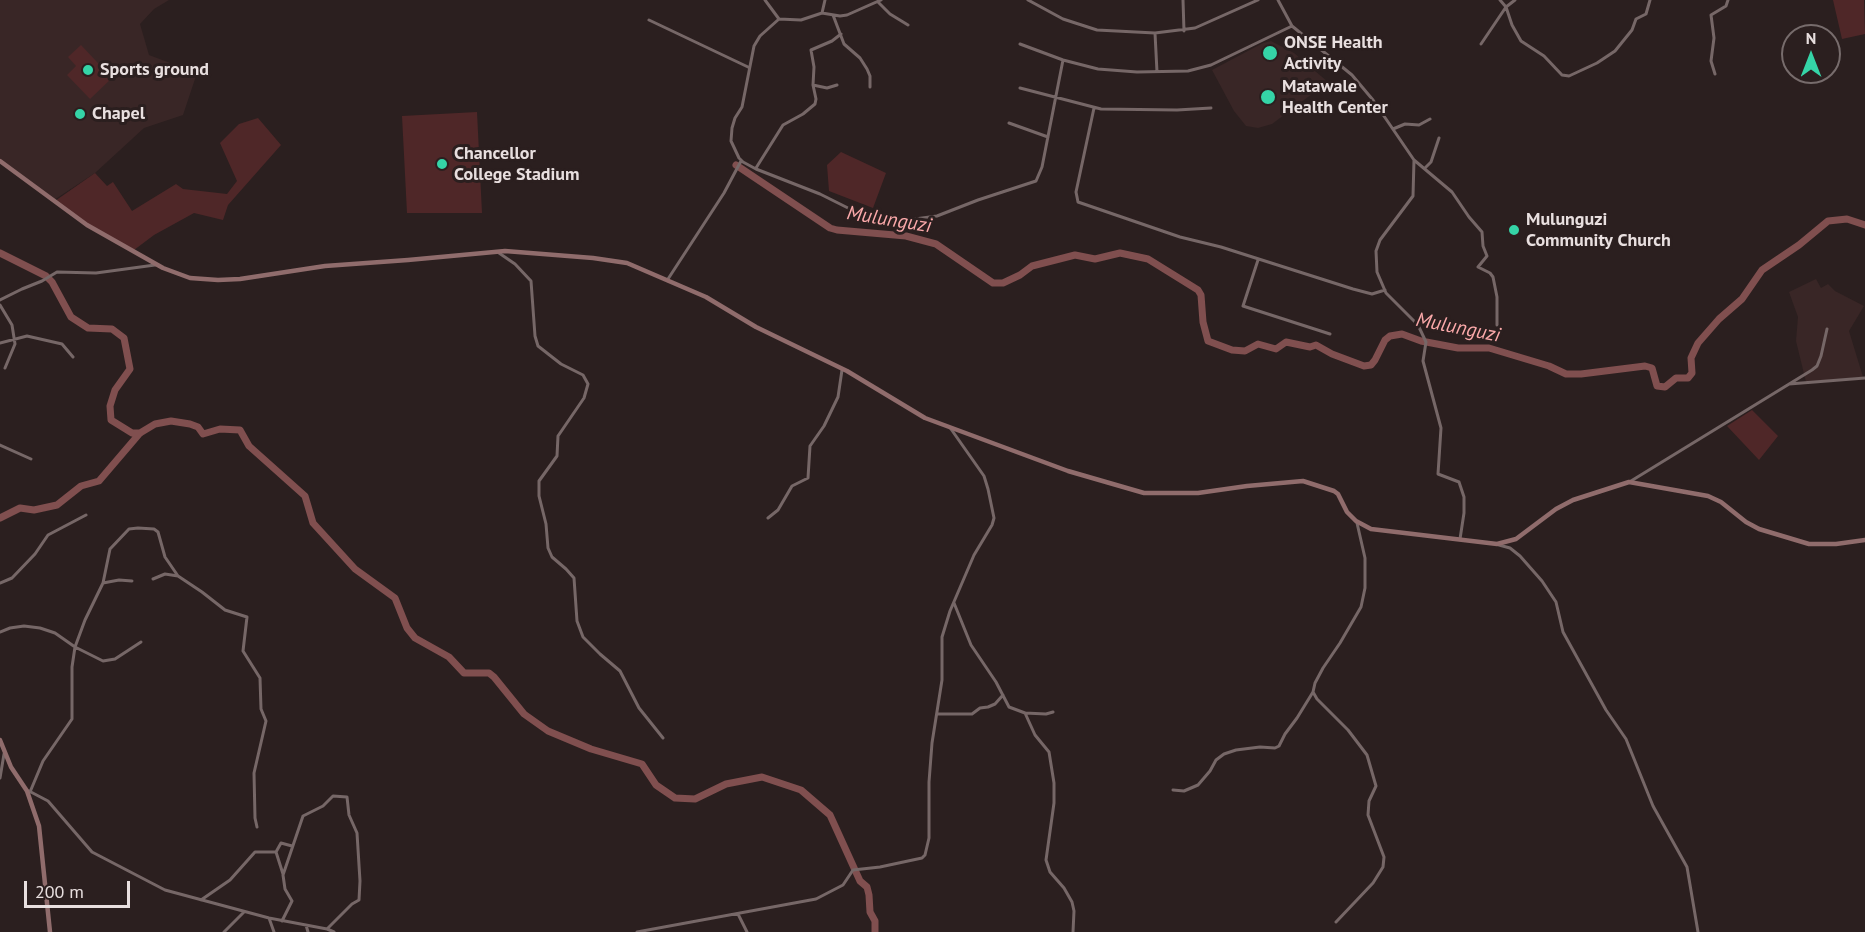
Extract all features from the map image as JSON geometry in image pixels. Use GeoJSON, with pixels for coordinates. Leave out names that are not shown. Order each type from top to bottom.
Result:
{"type":"FeatureCollection","features":[{"type":"Feature","properties":{"kind":"street"},"geometry":{"type":"LineString","coordinates":[[765,0],[779,19]]}},
{"type":"Feature","properties":{"kind":"street"},"geometry":{"type":"LineString","coordinates":[[822,12],[825,0]]}},
{"type":"Feature","properties":{"kind":"street"},"geometry":{"type":"LineString","coordinates":[[1183,0],[1184,31]]}},
{"type":"Feature","properties":{"kind":"street"},"geometry":{"type":"LineString","coordinates":[[1031,1],[1063,19],[1097,30],[1155,33],[1195,28],[1258,0]]}},
{"type":"Feature","properties":{"kind":"street"},"geometry":{"type":"LineString","coordinates":[[1278,0],[1292,26],[1352,75],[1373,100],[1414,160],[1452,192],[1464,212],[1482,232],[1483,246],[1487,256],[1478,267],[1493,277],[1497,297],[1497,325]]}},
{"type":"Feature","properties":{"kind":"street"},"geometry":{"type":"LineString","coordinates":[[1500,0],[1506,7],[1521,41],[1544,56],[1556,71],[1569,76],[1597,63],[1615,51],[1632,30],[1636,19],[1646,14],[1650,0]]}},
{"type":"Feature","properties":{"kind":"street"},"geometry":{"type":"LineString","coordinates":[[1481,44],[1506,7],[1515,0]]}},
{"type":"Feature","properties":{"kind":"street"},"geometry":{"type":"LineString","coordinates":[[1715,74],[1712,61],[1714,38],[1711,15],[1726,6],[1728,0]]}},
{"type":"Feature","properties":{"kind":"street"},"geometry":{"type":"LineString","coordinates":[[908,24],[890,14],[880,1],[847,15],[822,12],[801,20],[779,19],[757,40],[748,67],[742,105],[733,123],[731,141],[741,161],[861,214],[895,222],[938,216],[978,200],[1034,183],[1039,176],[1063,60]]}},
{"type":"Feature","properties":{"kind":"street"},"geometry":{"type":"LineString","coordinates":[[833,15],[847,48],[860,58],[867,69],[870,76],[870,87]]}},
{"type":"Feature","properties":{"kind":"street"},"geometry":{"type":"LineString","coordinates":[[649,20],[748,67]]}},
{"type":"Feature","properties":{"kind":"street"},"geometry":{"type":"LineString","coordinates":[[1020,44],[1063,60],[1098,69],[1157,72],[1188,70],[1211,65],[1292,26]]}},
{"type":"Feature","properties":{"kind":"street"},"geometry":{"type":"LineString","coordinates":[[1155,33],[1157,72]]}},
{"type":"Feature","properties":{"kind":"street"},"geometry":{"type":"LineString","coordinates":[[756,169],[783,125],[803,114],[816,100],[811,50],[832,41],[841,34]]}},
{"type":"Feature","properties":{"kind":"street"},"geometry":{"type":"LineString","coordinates":[[813,85],[830,88],[837,85]]}},
{"type":"Feature","properties":{"kind":"street"},"geometry":{"type":"LineString","coordinates":[[1020,88],[1094,108],[1177,110],[1211,108]]}},
{"type":"Feature","properties":{"kind":"street"},"geometry":{"type":"LineString","coordinates":[[1094,108],[1078,180],[1076,196],[1078,202],[1180,237],[1221,247],[1372,294],[1385,290]]}},
{"type":"Feature","properties":{"kind":"street"},"geometry":{"type":"LineString","coordinates":[[1394,129],[1405,124],[1419,125],[1430,119]]}},
{"type":"Feature","properties":{"kind":"street"},"geometry":{"type":"LineString","coordinates":[[1009,123],[1048,137]]}},
{"type":"Feature","properties":{"kind":"street"},"geometry":{"type":"LineString","coordinates":[[1425,168],[1431,162],[1439,138]]}},
{"type":"Feature","properties":{"kind":"street"},"geometry":{"type":"LineString","coordinates":[[1414,160],[1413,196],[1385,230],[1376,251],[1377,272],[1385,290],[1418,325],[1426,342],[1423,361],[1441,428],[1438,474],[1459,482],[1464,497],[1460,540]]}},
{"type":"Feature","properties":{"kind":"street"},"geometry":{"type":"LineString","coordinates":[[0,161],[83,222],[157,265],[186,277],[218,280],[254,278],[325,266],[495,251],[518,251],[618,261],[668,279],[706,297],[739,318],[783,341],[843,368],[919,415],[951,429],[1021,452],[1068,471],[1148,494],[1198,494],[1278,482],[1309,483],[1334,491],[1338,494],[1347,512],[1356,521],[1381,531],[1497,544],[1510,548],[1542,581],[1556,602],[1563,632],[1606,710],[1626,739],[1653,806],[1687,867],[1698,932]]}},
{"type":"Feature","properties":{"kind":"street"},"geometry":{"type":"LineString","coordinates":[[668,279],[724,193],[741,161]]}},
{"type":"Feature","properties":{"kind":"street"},"geometry":{"type":"LineString","coordinates":[[495,251],[515,264],[531,281],[535,336],[538,346],[561,364],[583,375],[588,384],[584,398],[558,436],[557,456],[539,481],[539,496],[546,524],[548,548],[552,557],[566,569],[575,582],[577,621],[583,636],[620,671],[639,708],[663,738]]}},
{"type":"Feature","properties":{"kind":"street"},"geometry":{"type":"LineString","coordinates":[[1258,260],[1242,306],[1330,334]]}},
{"type":"Feature","properties":{"kind":"street"},"geometry":{"type":"LineString","coordinates":[[0,300],[57,272],[96,273],[157,265]]}},
{"type":"Feature","properties":{"kind":"street"},"geometry":{"type":"LineString","coordinates":[[0,306],[12,325],[15,339],[15,349],[5,368]]}},
{"type":"Feature","properties":{"kind":"street"},"geometry":{"type":"LineString","coordinates":[[1497,544],[1516,539],[1556,509],[1574,500],[1629,482],[1817,366],[1825,346],[1827,329]]}},
{"type":"Feature","properties":{"kind":"street"},"geometry":{"type":"LineString","coordinates":[[0,343],[27,336],[62,344],[73,357]]}},
{"type":"Feature","properties":{"kind":"street"},"geometry":{"type":"LineString","coordinates":[[768,518],[777,510],[790,488],[808,478],[810,446],[824,426],[838,397],[843,368]]}},
{"type":"Feature","properties":{"kind":"street"},"geometry":{"type":"LineString","coordinates":[[1788,384],[1865,378]]}},
{"type":"Feature","properties":{"kind":"street"},"geometry":{"type":"LineString","coordinates":[[637,932],[816,899],[843,885],[853,870],[880,867],[922,858],[925,855],[929,838],[932,743],[944,663],[942,639],[954,603],[974,555],[992,525],[994,514],[984,476],[951,429]]}},
{"type":"Feature","properties":{"kind":"street"},"geometry":{"type":"LineString","coordinates":[[0,445],[32,459]]}},
{"type":"Feature","properties":{"kind":"street"},"geometry":{"type":"LineString","coordinates":[[1629,482],[1708,496],[1721,502],[1746,522],[1759,529],[1809,544],[1836,544],[1865,540]]}},
{"type":"Feature","properties":{"kind":"street"},"geometry":{"type":"LineString","coordinates":[[0,583],[12,578],[45,538],[86,515]]}},
{"type":"Feature","properties":{"kind":"street"},"geometry":{"type":"LineString","coordinates":[[1173,790],[1184,791],[1197,785],[1210,771],[1216,760],[1224,754],[1236,750],[1279,746],[1313,692],[1323,668],[1363,601],[1365,558],[1356,521]]}},
{"type":"Feature","properties":{"kind":"street"},"geometry":{"type":"LineString","coordinates":[[29,791],[43,761],[72,719],[72,664],[75,647],[103,583],[109,551],[127,531],[152,528],[157,531],[165,557],[178,576]]}},
{"type":"Feature","properties":{"kind":"street"},"geometry":{"type":"LineString","coordinates":[[153,579],[165,574],[178,576],[202,591],[225,610],[247,617],[243,651],[260,678],[261,709],[266,721],[254,773],[257,827]]}},
{"type":"Feature","properties":{"kind":"street"},"geometry":{"type":"LineString","coordinates":[[103,583],[132,581]]}},
{"type":"Feature","properties":{"kind":"street"},"geometry":{"type":"LineString","coordinates":[[954,603],[971,645],[1010,708],[1026,713],[1053,712]]}},
{"type":"Feature","properties":{"kind":"street"},"geometry":{"type":"LineString","coordinates":[[0,632],[10,628],[32,626],[55,633],[75,647],[107,662],[116,659],[141,642]]}},
{"type":"Feature","properties":{"kind":"street"},"geometry":{"type":"LineString","coordinates":[[1313,692],[1317,699],[1348,729],[1367,755],[1376,786],[1368,801],[1368,815],[1385,861],[1381,872],[1368,890],[1336,922]]}},
{"type":"Feature","properties":{"kind":"street"},"geometry":{"type":"LineString","coordinates":[[937,714],[972,714],[980,708],[995,704],[1003,695]]}},
{"type":"Feature","properties":{"kind":"street"},"geometry":{"type":"LineString","coordinates":[[1026,713],[1035,735],[1049,752],[1054,783],[1054,804],[1046,860],[1050,872],[1064,888],[1072,902],[1073,932]]}},
{"type":"Feature","properties":{"kind":"street"},"geometry":{"type":"LineString","coordinates":[[0,740],[11,767],[29,791],[40,830],[50,932]]}},
{"type":"Feature","properties":{"kind":"street"},"geometry":{"type":"LineString","coordinates":[[0,778],[5,752]]}},
{"type":"Feature","properties":{"kind":"street"},"geometry":{"type":"LineString","coordinates":[[29,791],[48,801],[92,852],[165,890],[268,918],[334,932]]}},
{"type":"Feature","properties":{"kind":"street"},"geometry":{"type":"LineString","coordinates":[[283,875],[305,814],[323,806],[333,796],[348,797],[349,815],[357,833],[359,900],[327,929]]}},
{"type":"Feature","properties":{"kind":"street"},"geometry":{"type":"LineString","coordinates":[[282,921],[292,901],[285,889],[276,852],[281,843],[292,846]]}},
{"type":"Feature","properties":{"kind":"street"},"geometry":{"type":"LineString","coordinates":[[200,901],[230,880],[255,852],[276,852]]}},
{"type":"Feature","properties":{"kind":"street"},"geometry":{"type":"LineString","coordinates":[[224,932],[244,912]]}},
{"type":"Feature","properties":{"kind":"street"},"geometry":{"type":"LineString","coordinates":[[738,914],[747,932]]}},
{"type":"Feature","properties":{"kind":"street"},"geometry":{"type":"LineString","coordinates":[[268,918],[274,932]]}},
{"type":"Feature","properties":{"kind":"street"},"geometry":{"type":"LineString","coordinates":[[306,926],[308,932]]}},
{"type":"Feature","properties":{"kind":"shaded area"},"geometry":{"type":"Polygon","coordinates":[[[0,0],[169,0],[154,9],[140,24],[149,55],[197,73],[183,115],[144,128],[95,173],[54,200],[0,161],[0,0]]]}},
{"type":"Feature","properties":{"kind":"shaded area"},"geometry":{"type":"Polygon","coordinates":[[[1833,0],[1864,0],[1865,34],[1842,39],[1841,24],[1839,24],[1833,0]]]}},
{"type":"Feature","properties":{"kind":"shaded area","name":"Matawale Health Center"},"geometry":{"type":"Polygon","coordinates":[[[1271,41],[1294,53],[1328,82],[1272,124],[1258,128],[1246,126],[1234,111],[1212,70],[1271,41]]]}},
{"type":"Feature","properties":{"kind":"shaded area","name":"Sports ground"},"geometry":{"type":"Polygon","coordinates":[[[81,45],[112,78],[90,99],[67,75],[76,66],[68,57],[81,45]]]}},
{"type":"Feature","properties":{"kind":"shaded area","name":"Chancellor College Stadium"},"geometry":{"type":"Polygon","coordinates":[[[477,112],[482,213],[407,213],[402,116],[477,112]]]}},
{"type":"Feature","properties":{"kind":"shaded area"},"geometry":{"type":"Polygon","coordinates":[[[258,118],[281,145],[228,205],[223,220],[194,213],[154,235],[134,250],[83,222],[55,201],[95,173],[107,186],[113,182],[132,211],[176,184],[183,189],[227,194],[237,181],[220,143],[239,124],[258,118]]]}},
{"type":"Feature","properties":{"kind":"shaded area"},"geometry":{"type":"Polygon","coordinates":[[[841,152],[886,173],[873,208],[829,191],[827,165],[841,152]]]}},
{"type":"Feature","properties":{"kind":"shaded area"},"geometry":{"type":"Polygon","coordinates":[[[1816,279],[1821,288],[1828,284],[1835,291],[1864,306],[1849,331],[1863,377],[1806,382],[1796,341],[1798,317],[1789,292],[1816,279]]]}},
{"type":"Feature","properties":{"kind":"shaded area"},"geometry":{"type":"Polygon","coordinates":[[[1752,410],[1778,436],[1759,460],[1727,426],[1752,410]]]}},
{"type":"Feature","properties":{"kind":"waterway","name":"Mulunguzi"},"geometry":{"type":"LineString","coordinates":[[736,165],[830,228],[906,236],[936,244],[993,283],[1003,283],[1032,266],[1075,255],[1095,259],[1120,253],[1148,259],[1198,290],[1201,295],[1203,322],[1208,341],[1232,350],[1245,351],[1258,344],[1276,349],[1286,342],[1310,347],[1316,345],[1332,354],[1364,366],[1371,365],[1385,340],[1390,336],[1402,334],[1421,341],[1458,348],[1489,348],[1549,366],[1566,374],[1645,366],[1652,368],[1657,386],[1665,387],[1676,378],[1688,378],[1692,373],[1691,358],[1698,343],[1719,319],[1742,299],[1762,270],[1799,245],[1828,221],[1847,219],[1865,225]]}},
{"type":"Feature","properties":{"kind":"waterway"},"geometry":{"type":"LineString","coordinates":[[0,253],[46,276],[52,282],[71,317],[88,328],[112,329],[124,338],[130,369],[115,390],[110,406],[111,420],[132,433],[140,433]]}},
{"type":"Feature","properties":{"kind":"waterway"},"geometry":{"type":"LineString","coordinates":[[0,518],[20,508],[34,510],[57,505],[81,486],[99,481],[140,433],[155,424],[171,421],[190,424],[198,427],[203,434],[220,429],[240,430],[249,446],[305,496],[313,523],[355,569],[395,598],[407,628],[415,638],[449,657],[464,673],[489,673],[524,714],[548,731],[591,749],[642,764],[656,785],[675,798],[695,799],[726,784],[762,777],[801,790],[830,815],[860,881],[867,887],[870,912],[875,921],[875,932]]}},
{"type":"Feature","properties":{"kind":"place","name":"ONSE Health Activity"},"geometry":{"type":"Point","coordinates":[1270,53]}},
{"type":"Feature","properties":{"kind":"place","name":"Sports ground"},"geometry":{"type":"Point","coordinates":[88,70]}},
{"type":"Feature","properties":{"kind":"place","name":"Matawale Health Center"},"geometry":{"type":"Point","coordinates":[1268,97]}},
{"type":"Feature","properties":{"kind":"place","name":"Chapel"},"geometry":{"type":"Point","coordinates":[80,114]}},
{"type":"Feature","properties":{"kind":"place","name":"Chancellor College Stadium"},"geometry":{"type":"Point","coordinates":[442,164]}},
{"type":"Feature","properties":{"kind":"place","name":"Mulunguzi Community Church"},"geometry":{"type":"Point","coordinates":[1514,230]}}]}
